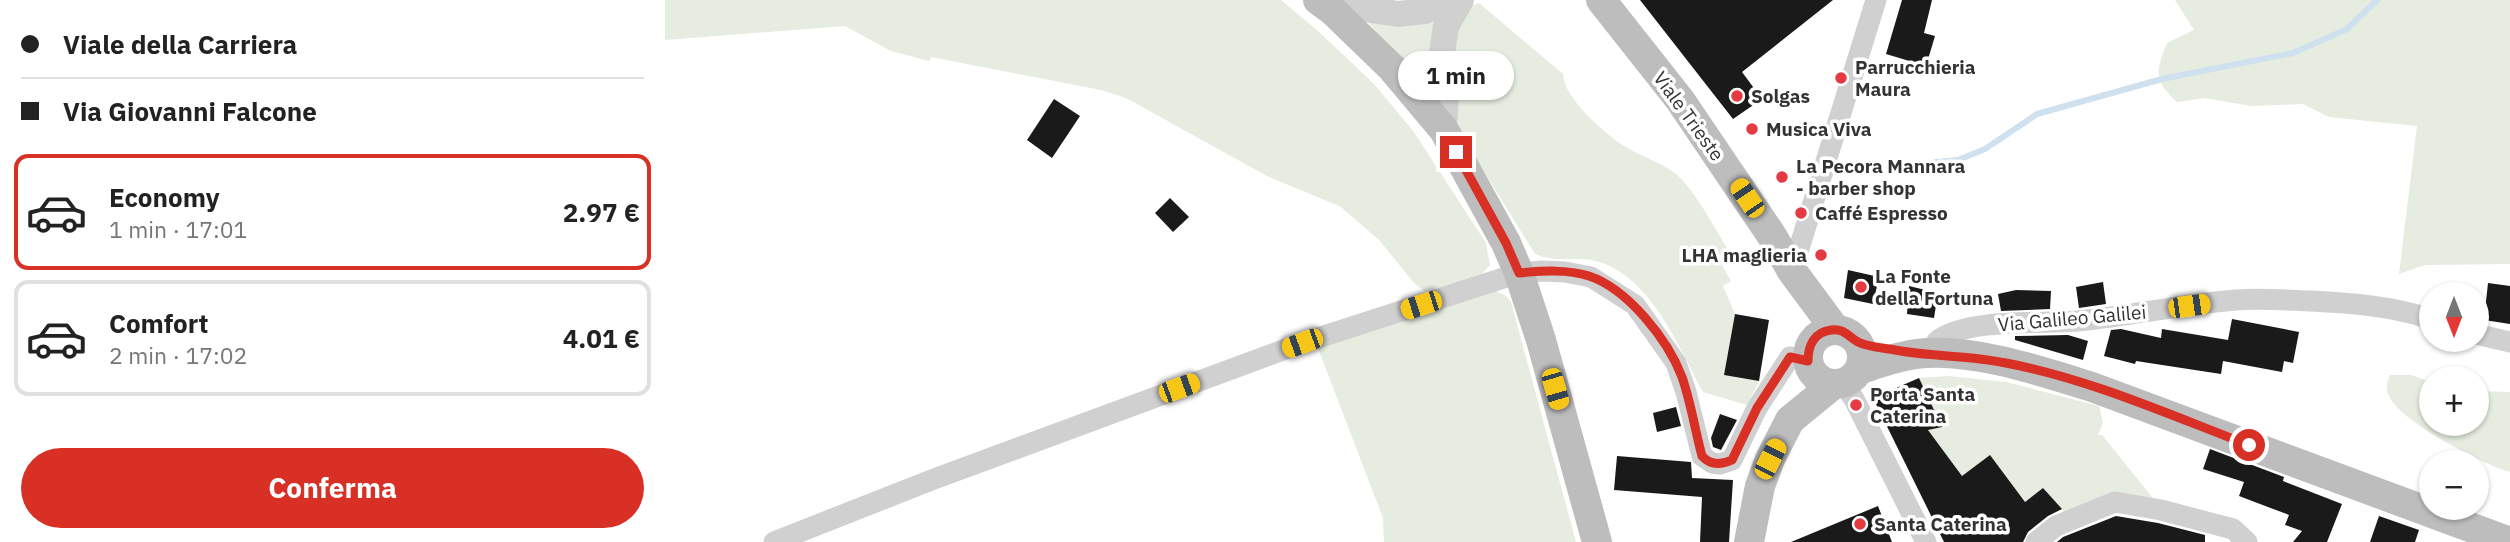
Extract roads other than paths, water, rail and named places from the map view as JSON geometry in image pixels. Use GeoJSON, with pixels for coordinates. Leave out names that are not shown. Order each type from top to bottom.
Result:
{"type":"FeatureCollection","features":[{"type":"Feature","properties":{"kind":"main road","name":"Viale Trieste"},"geometry":{"type":"LineString","coordinates":[[1601,0],[1680,100],[1772,236],[1793,271],[1827,360]]}},
{"type":"Feature","properties":{"kind":"main road"},"geometry":{"type":"LineString","coordinates":[[1326,6],[1392,68],[1444,130],[1506,243],[1541,340],[1597,542]]}},
{"type":"Feature","properties":{"kind":"main road"},"geometry":{"type":"LineString","coordinates":[[1749,542],[1760,486],[1770,459],[1790,420],[1827,360],[1885,361],[1927,354],[2007,363],[2092,387],[2510,542]]}},
{"type":"Feature","properties":{"kind":"street"},"geometry":{"type":"LineString","coordinates":[[1326,6],[1398,14],[1425,11],[1446,0]]}},
{"type":"Feature","properties":{"kind":"street"},"geometry":{"type":"LineString","coordinates":[[1444,130],[1446,94],[1441,60],[1446,26],[1461,0]]}},
{"type":"Feature","properties":{"kind":"street"},"geometry":{"type":"LineString","coordinates":[[1793,271],[1876,0]]}},
{"type":"Feature","properties":{"kind":"street"},"geometry":{"type":"LineString","coordinates":[[774,542],[934,479],[1310,340],[1519,273],[1565,272],[1591,276],[1635,305],[1676,363],[1702,456],[1712,463],[1720,464],[1732,460],[1757,408],[1827,360],[1854,399],[1926,542]]}},
{"type":"Feature","properties":{"kind":"street","name":"Via Galileo Galilei"},"geometry":{"type":"LineString","coordinates":[[1927,354],[1943,336],[1968,328],[2019,322],[2119,317],[2237,300],[2368,304],[2419,315]]}},
{"type":"Feature","properties":{"kind":"street"},"geometry":{"type":"LineString","coordinates":[[2489,337],[2510,342]]}},
{"type":"Feature","properties":{"kind":"street"},"geometry":{"type":"LineString","coordinates":[[2036,542],[2056,526],[2115,502],[2161,510],[2233,529],[2247,542]]}},
{"type":"Feature","properties":{"kind":"waterway"},"geometry":{"type":"LineString","coordinates":[[1936,162],[1958,160],[1985,149],[2037,114],[2162,79],[2293,53],[2347,29],[2377,0]]}},
{"type":"Feature","properties":{"kind":"place","name":"Parrucchieria Maura"},"geometry":{"type":"Point","coordinates":[1841,78]}},
{"type":"Feature","properties":{"kind":"place","name":"Solgas"},"geometry":{"type":"Point","coordinates":[1737,96]}},
{"type":"Feature","properties":{"kind":"place","name":"Musica Viva"},"geometry":{"type":"Point","coordinates":[1752,129]}},
{"type":"Feature","properties":{"kind":"place","name":"La Pecora Mannara - barber shop"},"geometry":{"type":"Point","coordinates":[1782,177]}},
{"type":"Feature","properties":{"kind":"place","name":"Caffé Espresso"},"geometry":{"type":"Point","coordinates":[1801,213]}},
{"type":"Feature","properties":{"kind":"place","name":"LHA maglieria"},"geometry":{"type":"Point","coordinates":[1821,255]}},
{"type":"Feature","properties":{"kind":"place","name":"La Fonte della Fortuna"},"geometry":{"type":"Point","coordinates":[1861,287]}},
{"type":"Feature","properties":{"kind":"place","name":"Porta Santa Caterina"},"geometry":{"type":"Point","coordinates":[1856,405]}},
{"type":"Feature","properties":{"kind":"place","name":"Santa Caterina"},"geometry":{"type":"Point","coordinates":[1860,524]}}]}
